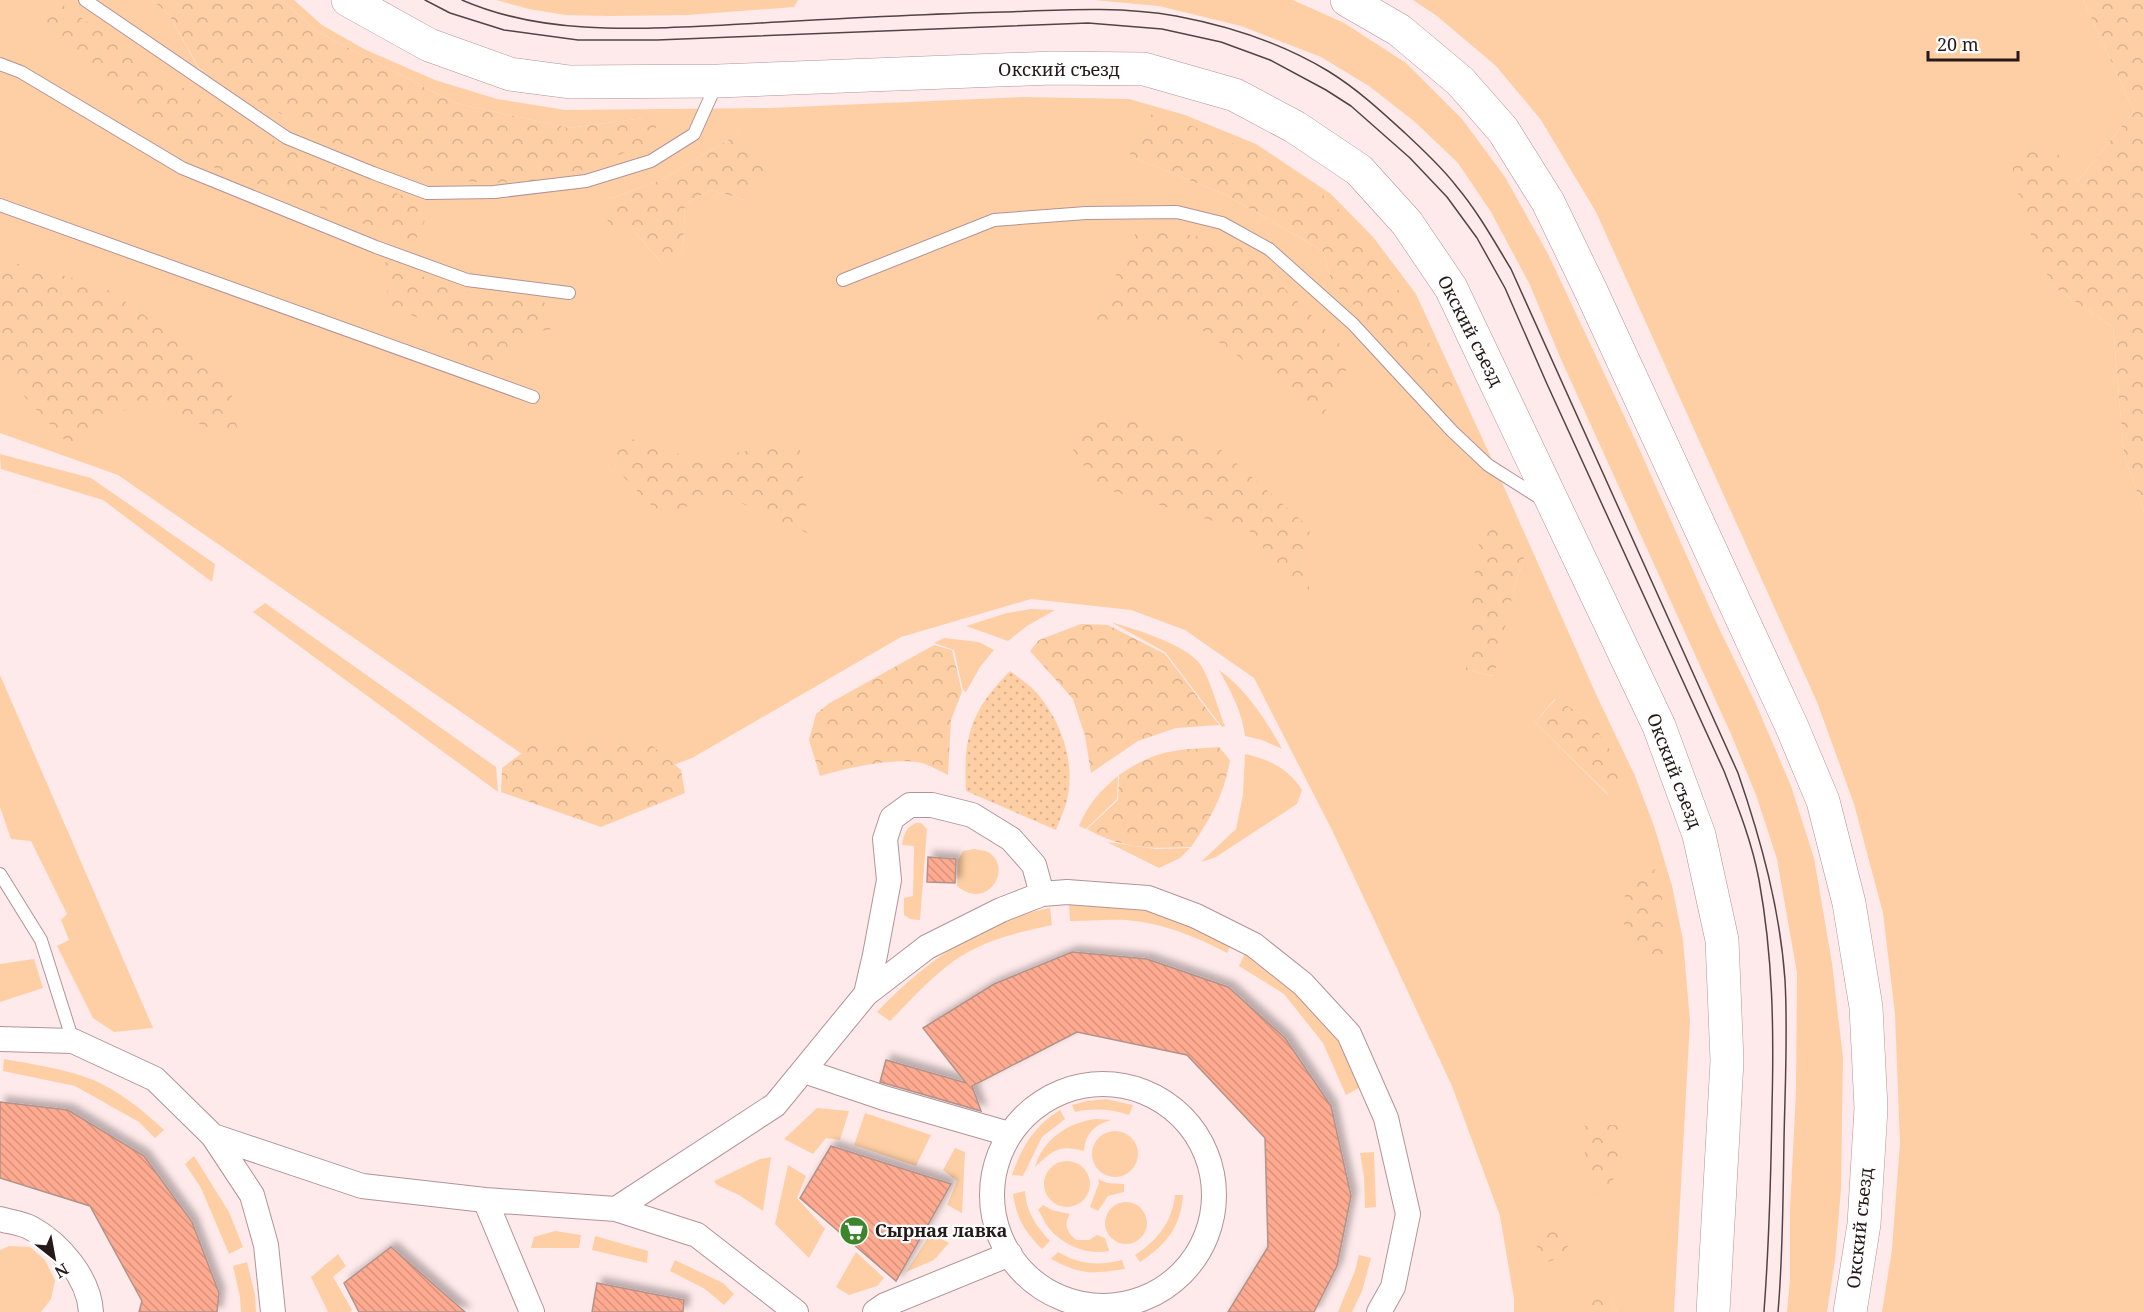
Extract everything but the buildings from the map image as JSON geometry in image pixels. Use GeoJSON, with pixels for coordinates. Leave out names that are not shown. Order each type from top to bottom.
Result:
{"type":"FeatureCollection","features":[{"type":"Feature","properties":{"kind":"main road","name":"Окский съезд"},"geometry":{"type":"LineString","coordinates":[[348,0],[429,45],[510,74],[570,81],[718,81],[1052,68],[1144,69],[1235,95],[1295,126],[1359,170],[1407,222],[1451,288],[1659,726],[1699,835],[1722,940],[1727,1061],[1713,1312]]}},
{"type":"Feature","properties":{"kind":"main road","name":"Окский съезд"},"geometry":{"type":"LineString","coordinates":[[1347,0],[1399,30],[1460,81],[1503,130],[1548,202],[1792,726],[1823,801],[1848,903],[1866,1007],[1871,1108],[1864,1224],[1850,1312]]}},
{"type":"Feature","properties":{"kind":"street"},"geometry":{"type":"LineString","coordinates":[[866,994],[889,880],[885,839],[891,819],[910,805],[932,805],[972,814],[1011,838],[1034,865],[1042,894]]}},
{"type":"Feature","properties":{"kind":"street"},"geometry":{"type":"LineString","coordinates":[[616,1209],[775,1105],[866,994],[927,947],[1001,910],[1042,894],[1067,892],[1148,898],[1196,916],[1254,945],[1303,984],[1349,1034],[1386,1118],[1408,1214],[1393,1287],[1379,1312]]}},
{"type":"Feature","properties":{"kind":"street"},"geometry":{"type":"LineString","coordinates":[[0,1040],[73,1041],[155,1079],[213,1136],[252,1194],[266,1245],[273,1312]]}},
{"type":"Feature","properties":{"kind":"street"},"geometry":{"type":"LineString","coordinates":[[804,1071],[884,1098],[1009,1134]]}},
{"type":"Feature","properties":{"kind":"street"},"geometry":{"type":"LineString","coordinates":[[1106,1083],[1144,1091],[1176,1110],[1200,1140],[1213,1175],[1213,1213],[1202,1247],[1181,1275],[1151,1295],[1118,1306],[1082,1305],[1049,1293],[1021,1271],[1001,1241],[992,1207],[994,1169],[1009,1134],[1035,1106],[1068,1089],[1106,1083]]}},
{"type":"Feature","properties":{"kind":"street"},"geometry":{"type":"LineString","coordinates":[[213,1136],[362,1186],[485,1200],[616,1209],[697,1235],[796,1312]]}},
{"type":"Feature","properties":{"kind":"street"},"geometry":{"type":"LineString","coordinates":[[485,1200],[532,1312]]}},
{"type":"Feature","properties":{"kind":"street"},"geometry":{"type":"LineString","coordinates":[[0,1220],[30,1227],[59,1248],[82,1278],[91,1312]]}},
{"type":"Feature","properties":{"kind":"street"},"geometry":{"type":"LineString","coordinates":[[875,1312],[885,1305],[1010,1254]]}},
{"type":"Feature","properties":{"kind":"lane"},"geometry":{"type":"LineString","coordinates":[[85,0],[288,138],[427,193],[494,192],[586,181],[651,161],[694,134],[718,81]]}},
{"type":"Feature","properties":{"kind":"lane"},"geometry":{"type":"LineString","coordinates":[[0,63],[21,72],[182,168],[376,247],[467,280],[569,293]]}},
{"type":"Feature","properties":{"kind":"lane"},"geometry":{"type":"LineString","coordinates":[[0,205],[533,397]]}},
{"type":"Feature","properties":{"kind":"lane"},"geometry":{"type":"LineString","coordinates":[[843,280],[994,220],[1086,213],[1177,212],[1222,223],[1269,249],[1353,324],[1452,431],[1488,465],[1557,508]]}},
{"type":"Feature","properties":{"kind":"lane"},"geometry":{"type":"LineString","coordinates":[[0,874],[41,940],[73,1041]]}},
{"type":"Feature","properties":{"kind":"green space"},"geometry":{"type":"Polygon","coordinates":[[[0,0],[152,0],[169,15],[199,69],[472,182],[644,118],[569,128],[455,103],[318,32],[281,0],[294,0],[322,25],[364,49],[435,80],[497,99],[565,110],[770,108],[1021,97],[1129,99],[1185,115],[1256,144],[1331,194],[1373,237],[1416,294],[1635,776],[1654,826],[1672,886],[1683,940],[1690,1021],[1674,1312],[1617,1312],[1611,1298],[1590,1298],[1589,1312],[1514,1312],[1514,1299],[1500,1216],[1452,1086],[1333,832],[1254,678],[1185,630],[1131,610],[1031,599],[901,637],[692,758],[614,787],[522,754],[118,475],[0,433],[0,0]],[[738,134],[663,179],[610,199],[660,261],[683,248],[685,204],[711,190],[745,200],[738,134]],[[1129,156],[1224,194],[1323,251],[1331,279],[1332,201],[1129,156]],[[1525,555],[1467,670],[1493,676],[1515,585],[1525,555]],[[1555,699],[1535,722],[1608,795],[1590,720],[1555,699]]]}},
{"type":"Feature","properties":{"kind":"green space"},"geometry":{"type":"Polygon","coordinates":[[[152,0],[281,0],[318,32],[455,103],[569,128],[644,118],[658,124],[646,144],[550,183],[472,182],[340,147],[199,68],[169,15],[152,0]]]}},
{"type":"Feature","properties":{"kind":"green space"},"geometry":{"type":"Polygon","coordinates":[[[496,0],[798,0],[794,7],[687,15],[609,16],[565,15],[496,0]]]}},
{"type":"Feature","properties":{"kind":"green space"},"geometry":{"type":"Polygon","coordinates":[[[1094,0],[1293,0],[1344,23],[1406,63],[1462,119],[1505,177],[1548,254],[1634,437],[1716,622],[1755,702],[1791,786],[1814,858],[1832,963],[1843,1058],[1841,1189],[1835,1260],[1827,1312],[1787,1312],[1796,1091],[1797,973],[1777,859],[1756,795],[1731,734],[1560,357],[1530,285],[1491,212],[1458,163],[1415,122],[1369,86],[1321,57],[1241,26],[1159,6],[1094,0]]]}},
{"type":"Feature","properties":{"kind":"green space"},"geometry":{"type":"Polygon","coordinates":[[[1413,0],[2083,0],[2134,111],[2077,182],[2052,286],[2113,327],[2124,455],[2144,512],[2144,1312],[1882,1312],[1892,1249],[1900,1143],[1895,1014],[1883,913],[1854,804],[1817,702],[1596,212],[1541,120],[1496,66],[1437,16],[1413,0]]]}},
{"type":"Feature","properties":{"kind":"green space"},"geometry":{"type":"Polygon","coordinates":[[[2083,0],[2144,0],[2144,512],[2124,455],[2113,327],[2052,286],[2024,218],[2010,157],[2050,142],[2077,182],[2134,111],[2083,0]]]}},
{"type":"Feature","properties":{"kind":"green space"},"geometry":{"type":"Polygon","coordinates":[[[57,1],[239,126],[431,208],[414,243],[184,156],[31,21],[57,1]]]}},
{"type":"Feature","properties":{"kind":"green space"},"geometry":{"type":"Polygon","coordinates":[[[1154,110],[1263,156],[1332,201],[1384,265],[1454,385],[1430,393],[1331,279],[1323,251],[1224,194],[1129,156],[1154,110]]]}},
{"type":"Feature","properties":{"kind":"green space"},"geometry":{"type":"Polygon","coordinates":[[[738,134],[773,167],[745,200],[711,190],[685,204],[683,248],[661,262],[632,229],[607,227],[610,199],[663,179],[738,134]]]}},
{"type":"Feature","properties":{"kind":"green space"},"geometry":{"type":"Polygon","coordinates":[[[1139,226],[1240,244],[1353,357],[1322,417],[1199,328],[1092,326],[1139,226]]]}},
{"type":"Feature","properties":{"kind":"green space"},"geometry":{"type":"Polygon","coordinates":[[[0,259],[103,286],[228,374],[239,439],[139,401],[69,445],[0,370],[0,259]]]}},
{"type":"Feature","properties":{"kind":"green space"},"geometry":{"type":"Polygon","coordinates":[[[385,262],[461,291],[546,303],[559,328],[516,335],[508,361],[480,364],[462,337],[388,305],[385,262]]]}},
{"type":"Feature","properties":{"kind":"green space"},"geometry":{"type":"Polygon","coordinates":[[[1109,413],[1219,448],[1311,529],[1304,547],[1312,612],[1251,532],[1098,487],[1066,439],[1109,413]]]}},
{"type":"Feature","properties":{"kind":"green space"},"geometry":{"type":"Polygon","coordinates":[[[619,435],[698,460],[799,441],[809,534],[728,497],[659,513],[606,459],[619,435]]]}},
{"type":"Feature","properties":{"kind":"green space"},"geometry":{"type":"Polygon","coordinates":[[[0,454],[91,478],[215,564],[212,582],[103,500],[1,469],[0,454]]]}},
{"type":"Feature","properties":{"kind":"green space"},"geometry":{"type":"Polygon","coordinates":[[[1510,522],[1525,555],[1515,585],[1494,676],[1466,670],[1477,547],[1495,523],[1510,522]]]}},
{"type":"Feature","properties":{"kind":"green space"},"geometry":{"type":"Polygon","coordinates":[[[265,603],[496,767],[498,792],[253,612],[265,603]]]}},
{"type":"Feature","properties":{"kind":"green space"},"geometry":{"type":"Polygon","coordinates":[[[1031,609],[1055,610],[1027,626],[1008,641],[966,626],[1007,613],[1031,609]]]}},
{"type":"Feature","properties":{"kind":"green space"},"geometry":{"type":"Polygon","coordinates":[[[1111,622],[1158,638],[1193,657],[1207,677],[1225,726],[1222,727],[1165,652],[1111,622]]]}},
{"type":"Feature","properties":{"kind":"green space"},"geometry":{"type":"Polygon","coordinates":[[[1081,624],[1108,625],[1165,654],[1219,725],[1176,728],[1138,741],[1091,773],[1085,736],[1073,699],[1030,651],[1039,640],[1081,624]]]}},
{"type":"Feature","properties":{"kind":"green space"},"geometry":{"type":"Polygon","coordinates":[[[944,638],[979,642],[994,650],[980,667],[966,692],[963,690],[954,650],[934,643],[944,638]]]}},
{"type":"Feature","properties":{"kind":"green space"},"geometry":{"type":"Polygon","coordinates":[[[934,645],[952,650],[962,692],[951,720],[948,775],[922,763],[899,761],[857,767],[820,776],[809,740],[816,714],[828,704],[934,645]]]}},
{"type":"Feature","properties":{"kind":"green space"},"geometry":{"type":"Polygon","coordinates":[[[1219,670],[1255,706],[1282,749],[1262,740],[1245,736],[1239,710],[1219,670]]]}},
{"type":"Feature","properties":{"kind":"green space"},"geometry":{"type":"Polygon","coordinates":[[[1010,671],[1032,688],[1045,703],[1065,744],[1070,774],[1069,789],[1056,830],[966,791],[966,755],[972,725],[986,699],[1010,671]]]}},
{"type":"Feature","properties":{"kind":"green space"},"geometry":{"type":"Polygon","coordinates":[[[0,675],[153,1028],[114,1032],[93,1018],[57,946],[69,940],[61,920],[67,914],[31,841],[11,839],[0,807],[0,675]]]}},
{"type":"Feature","properties":{"kind":"green space"},"geometry":{"type":"Polygon","coordinates":[[[1556,699],[1590,720],[1625,772],[1609,795],[1535,722],[1556,699]]]}},
{"type":"Feature","properties":{"kind":"green space"},"geometry":{"type":"Polygon","coordinates":[[[643,738],[681,770],[685,793],[601,827],[501,792],[502,768],[539,740],[643,738]]]}},
{"type":"Feature","properties":{"kind":"green space"},"geometry":{"type":"Polygon","coordinates":[[[1219,747],[1230,760],[1224,784],[1211,816],[1191,847],[1164,848],[1125,844],[1112,841],[1087,829],[1118,800],[1119,775],[1132,766],[1167,752],[1219,747]]]}},
{"type":"Feature","properties":{"kind":"green space"},"geometry":{"type":"Polygon","coordinates":[[[1245,754],[1270,762],[1291,776],[1302,790],[1297,804],[1216,857],[1201,862],[1236,829],[1243,795],[1245,754]]]}},
{"type":"Feature","properties":{"kind":"green space"},"geometry":{"type":"Polygon","coordinates":[[[1118,776],[1117,799],[1086,829],[1079,826],[1095,798],[1118,776]]]}},
{"type":"Feature","properties":{"kind":"green space"},"geometry":{"type":"Polygon","coordinates":[[[916,823],[921,823],[927,829],[920,920],[910,919],[904,915],[904,898],[913,896],[914,846],[902,845],[906,831],[916,823]]]}},
{"type":"Feature","properties":{"kind":"green space"},"geometry":{"type":"Polygon","coordinates":[[[1107,842],[1156,849],[1190,848],[1180,858],[1159,868],[1107,842]]]}},
{"type":"Feature","properties":{"kind":"green space"},"geometry":{"type":"Polygon","coordinates":[[[974,849],[988,852],[995,859],[998,867],[998,876],[994,884],[987,891],[979,894],[968,893],[957,886],[958,860],[963,851],[974,849]]]}},
{"type":"Feature","properties":{"kind":"green space"},"geometry":{"type":"Polygon","coordinates":[[[1655,869],[1669,928],[1663,961],[1639,962],[1624,937],[1625,885],[1655,869]]]}},
{"type":"Feature","properties":{"kind":"green space"},"geometry":{"type":"Polygon","coordinates":[[[1069,904],[1151,909],[1233,939],[1227,953],[1203,941],[1152,924],[1126,920],[1070,921],[1069,904]]]}},
{"type":"Feature","properties":{"kind":"green space"},"geometry":{"type":"Polygon","coordinates":[[[1050,908],[1052,925],[985,944],[952,962],[890,1021],[877,1012],[914,977],[956,946],[1001,922],[1050,908]]]}},
{"type":"Feature","properties":{"kind":"green space"},"geometry":{"type":"Polygon","coordinates":[[[1246,951],[1278,973],[1327,1025],[1344,1050],[1359,1088],[1346,1095],[1323,1043],[1284,994],[1239,966],[1246,951]]]}},
{"type":"Feature","properties":{"kind":"green space"},"geometry":{"type":"Polygon","coordinates":[[[34,959],[43,988],[0,1002],[0,964],[34,959]]]}},
{"type":"Feature","properties":{"kind":"green space"},"geometry":{"type":"Polygon","coordinates":[[[4,1059],[91,1079],[130,1101],[164,1130],[155,1138],[139,1122],[75,1086],[3,1071],[4,1059]]]}},
{"type":"Feature","properties":{"kind":"green space"},"geometry":{"type":"Polygon","coordinates":[[[1106,1099],[1133,1105],[1129,1115],[1102,1110],[1075,1112],[1072,1105],[1087,1101],[1106,1099]]]}},
{"type":"Feature","properties":{"kind":"green space"},"geometry":{"type":"Polygon","coordinates":[[[817,1108],[849,1111],[840,1140],[826,1138],[813,1154],[784,1139],[817,1108]]]}},
{"type":"Feature","properties":{"kind":"green space"},"geometry":{"type":"Polygon","coordinates":[[[1060,1110],[1065,1119],[1042,1137],[1023,1176],[1012,1175],[1030,1138],[1043,1123],[1060,1110]]]}},
{"type":"Feature","properties":{"kind":"green space"},"geometry":{"type":"Polygon","coordinates":[[[865,1113],[931,1135],[916,1166],[854,1145],[865,1113]]]}},
{"type":"Feature","properties":{"kind":"green space"},"geometry":{"type":"Polygon","coordinates":[[[1096,1119],[1111,1120],[1100,1125],[1088,1135],[1084,1151],[1068,1148],[1057,1150],[1035,1167],[1044,1148],[1058,1134],[1076,1124],[1096,1119]]]}},
{"type":"Feature","properties":{"kind":"green space"},"geometry":{"type":"Polygon","coordinates":[[[1618,1125],[1623,1157],[1612,1182],[1591,1195],[1581,1126],[1618,1125]]]}},
{"type":"Feature","properties":{"kind":"green space"},"geometry":{"type":"Polygon","coordinates":[[[1115,1131],[1131,1138],[1138,1154],[1131,1170],[1115,1177],[1099,1170],[1092,1154],[1099,1138],[1115,1131]]]}},
{"type":"Feature","properties":{"kind":"green space"},"geometry":{"type":"Polygon","coordinates":[[[955,1148],[965,1152],[962,1213],[947,1205],[957,1181],[943,1170],[955,1148]]]}},
{"type":"Feature","properties":{"kind":"green space"},"geometry":{"type":"Polygon","coordinates":[[[1374,1152],[1376,1207],[1365,1208],[1364,1177],[1360,1153],[1374,1152]]]}},
{"type":"Feature","properties":{"kind":"green space"},"geometry":{"type":"Polygon","coordinates":[[[194,1156],[229,1212],[243,1247],[229,1254],[201,1188],[185,1164],[194,1156]]]}},
{"type":"Feature","properties":{"kind":"green space"},"geometry":{"type":"Polygon","coordinates":[[[771,1157],[763,1211],[739,1195],[717,1185],[714,1181],[760,1159],[771,1157]]]}},
{"type":"Feature","properties":{"kind":"green space"},"geometry":{"type":"Polygon","coordinates":[[[1067,1161],[1083,1168],[1090,1184],[1083,1200],[1067,1207],[1051,1200],[1044,1184],[1051,1168],[1067,1161]]]}},
{"type":"Feature","properties":{"kind":"green space"},"geometry":{"type":"Polygon","coordinates":[[[788,1165],[806,1176],[797,1198],[825,1229],[809,1258],[775,1224],[788,1165]]]}},
{"type":"Feature","properties":{"kind":"green space"},"geometry":{"type":"Polygon","coordinates":[[[1098,1179],[1107,1183],[1124,1184],[1124,1192],[1108,1196],[1098,1211],[1090,1207],[1099,1183],[1098,1179]]]}},
{"type":"Feature","properties":{"kind":"green space"},"geometry":{"type":"Polygon","coordinates":[[[1025,1191],[1027,1206],[1033,1218],[1050,1241],[1042,1249],[1030,1236],[1019,1218],[1013,1194],[1025,1191]]]}},
{"type":"Feature","properties":{"kind":"green space"},"geometry":{"type":"Polygon","coordinates":[[[1175,1195],[1183,1195],[1175,1226],[1165,1242],[1140,1262],[1135,1255],[1151,1243],[1162,1230],[1171,1214],[1175,1195]]]}},
{"type":"Feature","properties":{"kind":"green space"},"geometry":{"type":"Polygon","coordinates":[[[1126,1202],[1134,1203],[1141,1208],[1146,1215],[1146,1231],[1141,1238],[1134,1243],[1126,1244],[1118,1243],[1111,1238],[1106,1231],[1105,1223],[1106,1215],[1111,1208],[1118,1203],[1126,1202]]]}},
{"type":"Feature","properties":{"kind":"green space"},"geometry":{"type":"Polygon","coordinates":[[[1043,1205],[1052,1210],[1070,1214],[1067,1228],[1076,1240],[1089,1240],[1097,1235],[1105,1238],[1109,1251],[1083,1250],[1067,1244],[1048,1227],[1038,1210],[1043,1205]]]}},
{"type":"Feature","properties":{"kind":"green space"},"geometry":{"type":"Polygon","coordinates":[[[1557,1225],[1569,1245],[1557,1259],[1544,1263],[1529,1227],[1557,1225]]]}},
{"type":"Feature","properties":{"kind":"green space"},"geometry":{"type":"Polygon","coordinates":[[[555,1231],[581,1235],[579,1248],[531,1248],[534,1237],[555,1231]]]}},
{"type":"Feature","properties":{"kind":"green space"},"geometry":{"type":"Polygon","coordinates":[[[931,1233],[949,1243],[934,1260],[906,1272],[931,1233]]]}},
{"type":"Feature","properties":{"kind":"green space"},"geometry":{"type":"Polygon","coordinates":[[[595,1236],[648,1251],[647,1263],[592,1250],[595,1236]]]}},
{"type":"Feature","properties":{"kind":"green space"},"geometry":{"type":"Polygon","coordinates":[[[9,1246],[30,1247],[45,1260],[55,1280],[51,1299],[41,1312],[0,1312],[0,1250],[9,1246]]]}},
{"type":"Feature","properties":{"kind":"green space"},"geometry":{"type":"Polygon","coordinates":[[[856,1252],[884,1278],[877,1286],[849,1295],[836,1287],[856,1252]]]}},
{"type":"Feature","properties":{"kind":"green space"},"geometry":{"type":"Polygon","coordinates":[[[1058,1252],[1074,1260],[1090,1263],[1122,1260],[1125,1269],[1103,1272],[1079,1271],[1051,1259],[1058,1252]]]}},
{"type":"Feature","properties":{"kind":"green space"},"geometry":{"type":"Polygon","coordinates":[[[338,1254],[346,1266],[333,1277],[352,1310],[350,1312],[328,1312],[311,1277],[338,1254]]]}},
{"type":"Feature","properties":{"kind":"green space"},"geometry":{"type":"Polygon","coordinates":[[[1359,1255],[1371,1258],[1362,1291],[1352,1312],[1338,1312],[1355,1271],[1359,1255]]]}},
{"type":"Feature","properties":{"kind":"green space"},"geometry":{"type":"Polygon","coordinates":[[[675,1260],[723,1283],[734,1294],[724,1305],[705,1289],[670,1271],[675,1260]]]}},
{"type":"Feature","properties":{"kind":"green space"},"geometry":{"type":"Polygon","coordinates":[[[247,1262],[255,1295],[256,1312],[241,1312],[233,1266],[247,1262]]]}},
{"type":"Feature","properties":{"kind":"green space"},"geometry":{"type":"Polygon","coordinates":[[[1589,1298],[1611,1298],[1617,1312],[1589,1312],[1589,1298]]]}},
{"type":"Feature","properties":{"kind":"tram line"},"geometry":{"type":"LineString","coordinates":[[425,0],[450,13],[504,30],[578,40],[657,40],[1088,23],[1162,29],[1221,42],[1270,60],[1351,106],[1410,158],[1447,197],[1477,238],[1505,288],[1724,771],[1749,838],[1764,909],[1770,965],[1772,1021],[1773,1078],[1764,1312]]}},
{"type":"Feature","properties":{"kind":"tram line"},"geometry":{"type":"LineString","coordinates":[[462,0],[493,12],[526,20],[592,28],[692,27],[933,14],[1068,10],[1133,11],[1176,16],[1255,37],[1310,61],[1358,92],[1432,159],[1472,206],[1511,269],[1738,773],[1754,824],[1774,901],[1785,980],[1783,1204],[1778,1312]]}},
{"type":"Feature","properties":{"kind":"place","name":"Сырная лавка"},"geometry":{"type":"Point","coordinates":[854,1231]}}]}
